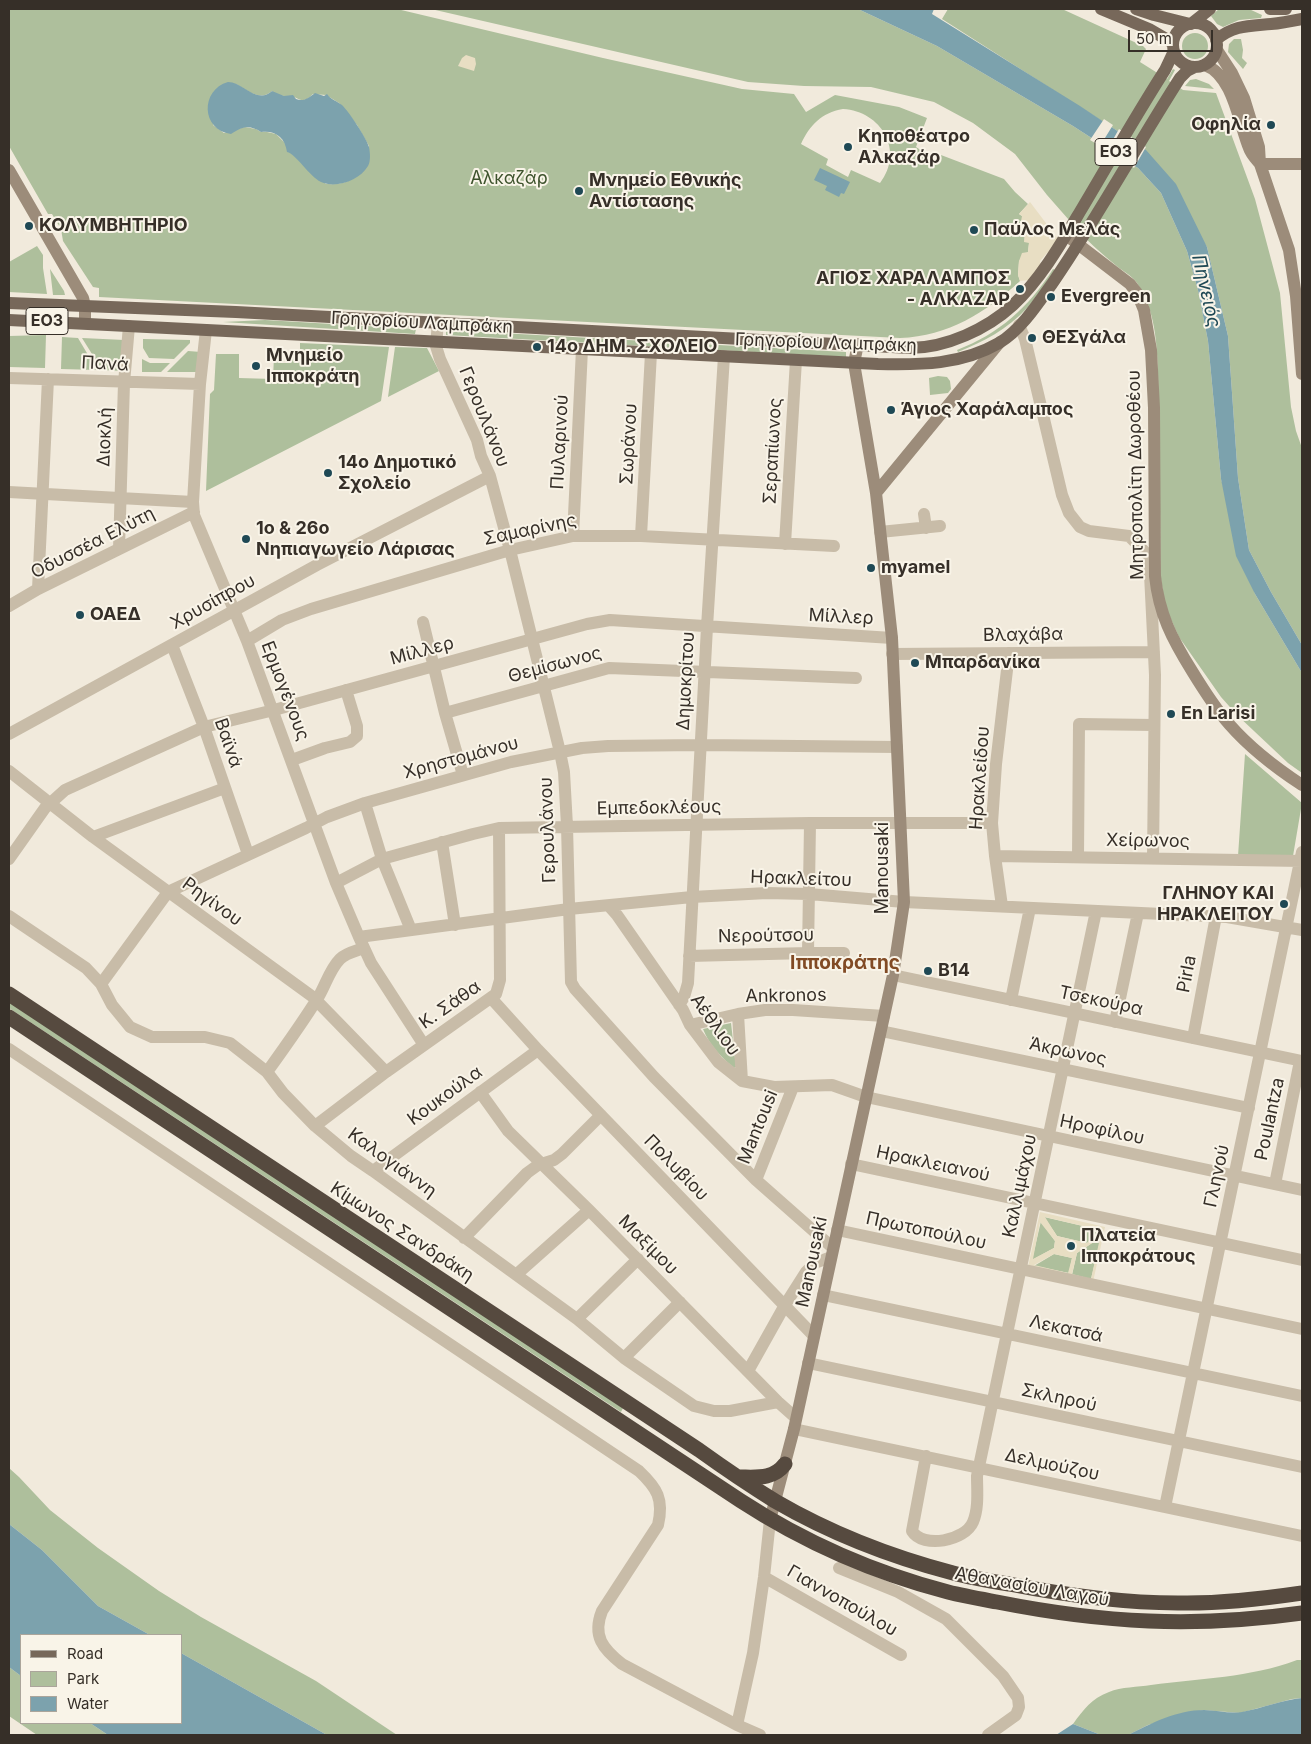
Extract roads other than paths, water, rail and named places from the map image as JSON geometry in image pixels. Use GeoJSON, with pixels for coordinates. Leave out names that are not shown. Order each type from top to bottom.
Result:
{"type":"FeatureCollection","features":[{"type":"Feature","properties":{"kind":"highway","name":"Κίμωνος Σανδράκη"},"geometry":{"type":"LineString","coordinates":[[9,994],[775,1501]]}},
{"type":"Feature","properties":{"kind":"highway","name":"Κίμωνος Σανδράκη"},"geometry":{"type":"LineString","coordinates":[[9,1017],[770,1520]]}},
{"type":"Feature","properties":{"kind":"highway"},"geometry":{"type":"LineString","coordinates":[[738,1478],[766,1477],[775,1474],[785,1464]]}},
{"type":"Feature","properties":{"kind":"highway","name":"Αθανασίου Λαγού"},"geometry":{"type":"LineString","coordinates":[[775,1501],[860,1542],[910,1560],[954,1574],[1039,1590],[1107,1600],[1179,1604],[1260,1599],[1302,1593]]}},
{"type":"Feature","properties":{"kind":"highway","name":"Αθανασίου Λαγού"},"geometry":{"type":"LineString","coordinates":[[770,1520],[801,1537],[905,1579],[949,1592],[1036,1610],[1106,1619],[1179,1623],[1262,1618],[1302,1613]]}},
{"type":"Feature","properties":{"kind":"main road"},"geometry":{"type":"LineString","coordinates":[[1101,9],[1148,29],[1174,47],[1182,63],[1188,66],[1200,66]]}},
{"type":"Feature","properties":{"kind":"main road"},"geometry":{"type":"LineString","coordinates":[[1136,9],[1207,27],[1212,32],[1216,45]]}},
{"type":"Feature","properties":{"kind":"main road","name":"ΕΟ3"},"geometry":{"type":"LineString","coordinates":[[1174,47],[1179,30],[1210,9]]}},
{"type":"Feature","properties":{"kind":"main road"},"geometry":{"type":"LineString","coordinates":[[1270,9],[1286,9]]}},
{"type":"Feature","properties":{"kind":"main road","name":"ΕΟ3"},"geometry":{"type":"LineString","coordinates":[[1200,66],[1212,59],[1216,45],[1228,31],[1241,26],[1273,24],[1302,19]]}},
{"type":"Feature","properties":{"kind":"main road","name":"Γρηγορίου Λαμπράκη"},"geometry":{"type":"LineString","coordinates":[[9,303],[84,302],[130,308],[438,322],[923,348],[951,341],[979,328],[1005,312],[1020,298],[1041,272],[1068,232],[1163,74],[1174,47]]}},
{"type":"Feature","properties":{"kind":"main road","name":"Γρηγορίου Λαμπράκη"},"geometry":{"type":"LineString","coordinates":[[9,320],[854,363],[936,364],[967,357],[1000,342],[1019,325],[1044,294],[1081,240],[1177,82],[1184,74],[1200,66]]}},
{"type":"Feature","properties":{"kind":"main road"},"geometry":{"type":"LineString","coordinates":[[129,326],[130,308]]}},
{"type":"Feature","properties":{"kind":"street"},"geometry":{"type":"LineString","coordinates":[[1216,45],[1229,66],[1241,92],[1259,147],[1260,164],[1289,250],[1299,295],[1302,374]]}},
{"type":"Feature","properties":{"kind":"street"},"geometry":{"type":"LineString","coordinates":[[1200,66],[1214,70],[1227,86],[1248,148],[1260,164]]}},
{"type":"Feature","properties":{"kind":"street"},"geometry":{"type":"LineString","coordinates":[[1260,164],[1302,164]]}},
{"type":"Feature","properties":{"kind":"street"},"geometry":{"type":"LineString","coordinates":[[9,170],[84,302],[85,323]]}},
{"type":"Feature","properties":{"kind":"street","name":"Μητροπολίτη Δωροθέου"},"geometry":{"type":"LineString","coordinates":[[1068,232],[1081,240],[1130,284],[1137,293],[1144,310],[1151,350],[1154,408],[1151,557],[1151,632],[1154,652],[1153,858]]}},
{"type":"Feature","properties":{"kind":"street","name":"Γερουλάνου"},"geometry":{"type":"LineString","coordinates":[[438,322],[436,342],[440,359],[478,440],[481,456],[490,476],[560,752],[564,772],[567,826],[571,982],[575,989],[654,1077],[756,1180],[832,1253]]}},
{"type":"Feature","properties":{"kind":"street"},"geometry":{"type":"LineString","coordinates":[[1019,325],[1025,339],[1062,495],[1069,513],[1084,530],[1126,535],[1134,539],[1151,557]]}},
{"type":"Feature","properties":{"kind":"street","name":"Διοκλή"},"geometry":{"type":"LineString","coordinates":[[119,549],[124,383],[129,326]]}},
{"type":"Feature","properties":{"kind":"street","name":"Ερμογένους"},"geometry":{"type":"LineString","coordinates":[[206,330],[200,384],[194,507],[234,610],[248,640],[336,883],[361,942],[371,963],[424,1045]]}},
{"type":"Feature","properties":{"kind":"street"},"geometry":{"type":"LineString","coordinates":[[876,493],[1000,342]]}},
{"type":"Feature","properties":{"kind":"street","name":"Manousaki"},"geometry":{"type":"LineString","coordinates":[[770,1520],[795,1423],[893,975],[904,902],[892,638],[876,493],[854,363],[858,344]]}},
{"type":"Feature","properties":{"kind":"street","name":"Πυλαρινού"},"geometry":{"type":"LineString","coordinates":[[574,536],[582,349]]}},
{"type":"Feature","properties":{"kind":"street","name":"Σωράνου"},"geometry":{"type":"LineString","coordinates":[[642,536],[651,353]]}},
{"type":"Feature","properties":{"kind":"street","name":"Δημοκρίτου"},"geometry":{"type":"LineString","coordinates":[[679,1005],[687,988],[724,356]]}},
{"type":"Feature","properties":{"kind":"street","name":"Σεραπίωνος"},"geometry":{"type":"LineString","coordinates":[[785,544],[796,360]]}},
{"type":"Feature","properties":{"kind":"street","name":"Πανά"},"geometry":{"type":"LineString","coordinates":[[9,378],[200,384]]}},
{"type":"Feature","properties":{"kind":"street"},"geometry":{"type":"LineString","coordinates":[[38,589],[48,379]]}},
{"type":"Feature","properties":{"kind":"street","name":"Χρυσίπpου"},"geometry":{"type":"LineString","coordinates":[[9,734],[234,610],[490,476]]}},
{"type":"Feature","properties":{"kind":"street"},"geometry":{"type":"LineString","coordinates":[[9,492],[120,499],[194,507]]}},
{"type":"Feature","properties":{"kind":"street","name":"Οδυσσέα Ελύτη"},"geometry":{"type":"LineString","coordinates":[[9,606],[38,589],[119,549],[194,507]]}},
{"type":"Feature","properties":{"kind":"street"},"geometry":{"type":"LineString","coordinates":[[924,514],[926,528]]}},
{"type":"Feature","properties":{"kind":"street"},"geometry":{"type":"LineString","coordinates":[[880,532],[940,526]]}},
{"type":"Feature","properties":{"kind":"street","name":"Σαμαρίνης"},"geometry":{"type":"LineString","coordinates":[[248,640],[282,620],[304,611],[510,550],[574,536],[642,536],[834,546]]}},
{"type":"Feature","properties":{"kind":"street","name":"Μητροπολίτη Δωροθέου"},"geometry":{"type":"LineString","coordinates":[[1151,557],[1158,596],[1167,628],[1175,645],[1208,696],[1238,734],[1273,765],[1302,785]]}},
{"type":"Feature","properties":{"kind":"street","name":"Μίλλερ"},"geometry":{"type":"LineString","coordinates":[[9,859],[49,804],[70,787],[204,727],[274,710],[587,624],[610,620],[892,638]]}},
{"type":"Feature","properties":{"kind":"street"},"geometry":{"type":"LineString","coordinates":[[423,622],[445,713],[463,775]]}},
{"type":"Feature","properties":{"kind":"street","name":"Βαϊνά"},"geometry":{"type":"LineString","coordinates":[[172,645],[204,727],[248,854]]}},
{"type":"Feature","properties":{"kind":"street","name":"Βλαχάβα"},"geometry":{"type":"LineString","coordinates":[[892,654],[1154,652]]}},
{"type":"Feature","properties":{"kind":"street","name":"Ηρακλείδου"},"geometry":{"type":"LineString","coordinates":[[1002,906],[992,822],[996,764],[1009,653]]}},
{"type":"Feature","properties":{"kind":"street","name":"Θεμίσωνος"},"geometry":{"type":"LineString","coordinates":[[445,713],[609,668],[856,678]]}},
{"type":"Feature","properties":{"kind":"street"},"geometry":{"type":"LineString","coordinates":[[292,760],[325,748],[350,742],[357,736],[357,726],[346,690]]}},
{"type":"Feature","properties":{"kind":"street"},"geometry":{"type":"LineString","coordinates":[[1078,857],[1079,724],[1154,725]]}},
{"type":"Feature","properties":{"kind":"street","name":"Χρηστομάνου"},"geometry":{"type":"LineString","coordinates":[[101,984],[168,892],[327,817],[365,803],[511,762],[582,748],[700,745],[897,747]]}},
{"type":"Feature","properties":{"kind":"street","name":"Ρηγίνου"},"geometry":{"type":"LineString","coordinates":[[9,771],[93,837],[316,1000],[386,1072]]}},
{"type":"Feature","properties":{"kind":"street"},"geometry":{"type":"LineString","coordinates":[[93,837],[225,788]]}},
{"type":"Feature","properties":{"kind":"street"},"geometry":{"type":"LineString","coordinates":[[365,803],[382,859],[410,930]]}},
{"type":"Feature","properties":{"kind":"street"},"geometry":{"type":"LineString","coordinates":[[808,952],[810,822]]}},
{"type":"Feature","properties":{"kind":"street","name":"Εμπεδοκλέους"},"geometry":{"type":"LineString","coordinates":[[336,883],[382,859],[499,828],[810,822],[992,822]]}},
{"type":"Feature","properties":{"kind":"street","name":"Κ. Σάθα"},"geometry":{"type":"LineString","coordinates":[[314,1126],[496,994],[500,980],[499,828]]}},
{"type":"Feature","properties":{"kind":"street"},"geometry":{"type":"LineString","coordinates":[[442,842],[455,925]]}},
{"type":"Feature","properties":{"kind":"street","name":"Χείρωνος"},"geometry":{"type":"LineString","coordinates":[[995,856],[1302,858]]}},
{"type":"Feature","properties":{"kind":"street","name":"Γληνού"},"geometry":{"type":"LineString","coordinates":[[1165,1507],[1302,858]]}},
{"type":"Feature","properties":{"kind":"street","name":"Ηρακλείτου"},"geometry":{"type":"LineString","coordinates":[[267,1072],[316,1000],[339,959],[361,942],[410,930],[569,909],[692,897],[767,893],[809,894],[904,902],[1216,916],[1302,930]]}},
{"type":"Feature","properties":{"kind":"street","name":"Αέθλιου"},"geometry":{"type":"LineString","coordinates":[[609,906],[679,1005],[690,1025],[722,1066],[742,1080],[768,1086],[832,1085],[866,1098]]}},
{"type":"Feature","properties":{"kind":"street"},"geometry":{"type":"LineString","coordinates":[[1011,1000],[1030,908]]}},
{"type":"Feature","properties":{"kind":"street","name":"Καλλιμάχου"},"geometry":{"type":"LineString","coordinates":[[926,1456],[913,1534],[928,1540],[940,1541],[954,1538],[963,1534],[973,1522],[977,1505],[977,1476],[1096,911]]}},
{"type":"Feature","properties":{"kind":"street"},"geometry":{"type":"LineString","coordinates":[[1115,1022],[1138,913]]}},
{"type":"Feature","properties":{"kind":"street","name":"Καλογιάννη"},"geometry":{"type":"LineString","coordinates":[[9,916],[86,968],[101,984],[112,1005],[130,1028],[152,1037],[194,1036],[214,1038],[230,1043],[267,1072],[283,1093],[314,1126],[351,1156],[517,1274],[577,1319],[624,1358],[694,1406],[714,1411],[778,1402]]}},
{"type":"Feature","properties":{"kind":"street","name":"Pirla"},"geometry":{"type":"LineString","coordinates":[[1193,1038],[1216,916]]}},
{"type":"Feature","properties":{"kind":"street","name":"Νερούτσου"},"geometry":{"type":"LineString","coordinates":[[689,956],[808,952],[844,953]]}},
{"type":"Feature","properties":{"kind":"street","name":"Τσεκούρα"},"geometry":{"type":"LineString","coordinates":[[893,975],[1301,1061]]}},
{"type":"Feature","properties":{"kind":"street","name":"Πολυβίου"},"geometry":{"type":"LineString","coordinates":[[491,998],[513,1024],[814,1336]]}},
{"type":"Feature","properties":{"kind":"street","name":"Ankronos"},"geometry":{"type":"LineString","coordinates":[[690,1025],[757,1011],[793,1010],[884,1016]]}},
{"type":"Feature","properties":{"kind":"street"},"geometry":{"type":"LineString","coordinates":[[738,1014],[742,1080]]}},
{"type":"Feature","properties":{"kind":"street","name":"Άκρωνος"},"geometry":{"type":"LineString","coordinates":[[881,1030],[1249,1108]]}},
{"type":"Feature","properties":{"kind":"street"},"geometry":{"type":"LineString","coordinates":[[9,1049],[639,1471],[655,1488],[661,1509],[658,1525],[602,1611],[598,1622],[600,1639],[608,1652],[622,1664],[737,1725],[760,1735]]}},
{"type":"Feature","properties":{"kind":"street","name":"Κουκούλα"},"geometry":{"type":"LineString","coordinates":[[373,1171],[538,1050]]}},
{"type":"Feature","properties":{"kind":"street","name":"Poulantza"},"geometry":{"type":"LineString","coordinates":[[1275,1184],[1301,1061]]}},
{"type":"Feature","properties":{"kind":"street","name":"Mantousi"},"geometry":{"type":"LineString","coordinates":[[756,1180],[793,1087]]}},
{"type":"Feature","properties":{"kind":"street","name":"Μαξίμου"},"geometry":{"type":"LineString","coordinates":[[480,1092],[508,1131],[638,1259],[778,1402],[795,1423]]}},
{"type":"Feature","properties":{"kind":"street","name":"Ηροφίλου"},"geometry":{"type":"LineString","coordinates":[[866,1098],[1302,1190]]}},
{"type":"Feature","properties":{"kind":"street"},"geometry":{"type":"LineString","coordinates":[[464,1238],[527,1173],[566,1152],[600,1115]]}},
{"type":"Feature","properties":{"kind":"street","name":"Ηρακλειανού"},"geometry":{"type":"LineString","coordinates":[[851,1164],[1302,1260]]}},
{"type":"Feature","properties":{"kind":"street"},"geometry":{"type":"LineString","coordinates":[[517,1274],[589,1210]]}},
{"type":"Feature","properties":{"kind":"street","name":"Πρωτοπούλου"},"geometry":{"type":"LineString","coordinates":[[837,1230],[1302,1328]]}},
{"type":"Feature","properties":{"kind":"street"},"geometry":{"type":"LineString","coordinates":[[748,1371],[785,1305],[810,1267],[832,1253]]}},
{"type":"Feature","properties":{"kind":"street"},"geometry":{"type":"LineString","coordinates":[[577,1319],[638,1259]]}},
{"type":"Feature","properties":{"kind":"street","name":"Λεκατσά"},"geometry":{"type":"LineString","coordinates":[[823,1295],[1302,1396]]}},
{"type":"Feature","properties":{"kind":"street"},"geometry":{"type":"LineString","coordinates":[[624,1358],[680,1302]]}},
{"type":"Feature","properties":{"kind":"street","name":"Σκληρού"},"geometry":{"type":"LineString","coordinates":[[808,1363],[1302,1467]]}},
{"type":"Feature","properties":{"kind":"street","name":"Δελμούζου"},"geometry":{"type":"LineString","coordinates":[[795,1423],[979,1468],[1302,1536]]}},
{"type":"Feature","properties":{"kind":"street"},"geometry":{"type":"LineString","coordinates":[[737,1725],[753,1653],[770,1520]]}},
{"type":"Feature","properties":{"kind":"street"},"geometry":{"type":"LineString","coordinates":[[839,1568],[898,1592],[946,1619],[1003,1676],[1018,1698],[1019,1707],[1016,1715],[988,1735]]}},
{"type":"Feature","properties":{"kind":"street","name":"Γιαννοπούλου"},"geometry":{"type":"LineString","coordinates":[[764,1576],[901,1655]]}},
{"type":"Feature","properties":{"kind":"water","name":"Πηνειός"},"geometry":{"type":"Polygon","coordinates":[[[858,9],[934,9],[932,14],[1080,106],[1146,150],[1176,184],[1207,247],[1228,336],[1238,478],[1249,550],[1302,645],[1302,673],[1255,594],[1236,556],[1221,479],[1208,341],[1198,290],[1187,251],[1161,193],[1138,168],[1073,126],[937,46],[858,9]]]}},
{"type":"Feature","properties":{"kind":"water"},"geometry":{"type":"Polygon","coordinates":[[[228,82],[239,85],[261,96],[272,91],[284,96],[293,95],[296,99],[301,100],[315,93],[324,96],[327,94],[345,108],[364,137],[370,151],[368,166],[354,179],[340,184],[327,184],[316,179],[287,152],[284,142],[275,133],[261,132],[249,127],[242,128],[231,134],[221,131],[209,118],[209,101],[212,93],[219,86],[228,82]]]}},
{"type":"Feature","properties":{"kind":"water"},"geometry":{"type":"Polygon","coordinates":[[[820,168],[850,182],[844,194],[841,193],[839,197],[825,190],[827,186],[814,180],[820,168]]]}},
{"type":"Feature","properties":{"kind":"water"},"geometry":{"type":"Polygon","coordinates":[[[9,1524],[42,1550],[98,1606],[148,1634],[20,1634],[20,1675],[9,1667],[9,1524]]]}},
{"type":"Feature","properties":{"kind":"water"},"geometry":{"type":"Polygon","coordinates":[[[182,1654],[327,1735],[108,1735],[92,1724],[182,1724],[182,1654]]]}},
{"type":"Feature","properties":{"kind":"water"},"geometry":{"type":"Polygon","coordinates":[[[1302,1698],[1302,1735],[1128,1735],[1155,1722],[1184,1712],[1204,1710],[1242,1712],[1302,1698]]]}},
{"type":"Feature","properties":{"kind":"water"},"geometry":{"type":"Polygon","coordinates":[[[1073,1724],[1101,1735],[1056,1735],[1073,1724]]]}},
{"type":"Feature","properties":{"kind":"place","name":"Οφηλία"},"geometry":{"type":"Point","coordinates":[1271,125]}},
{"type":"Feature","properties":{"kind":"place","name":"Κηποθέατρο Αλκαζάρ"},"geometry":{"type":"Point","coordinates":[848,147]}},
{"type":"Feature","properties":{"kind":"place","name":"Μνημείο Εθνικής Αντίστασης"},"geometry":{"type":"Point","coordinates":[579,191]}},
{"type":"Feature","properties":{"kind":"place","name":"ΚΟΛΥΜΒΗΤΗΡΙΟ"},"geometry":{"type":"Point","coordinates":[29,226]}},
{"type":"Feature","properties":{"kind":"place","name":"Παύλος Μελάς"},"geometry":{"type":"Point","coordinates":[974,230]}},
{"type":"Feature","properties":{"kind":"place","name":"ΑΓΙΟΣ ΧΑΡΑΛΑΜΠΟΣ - ΑΛΚΑΖΑΡ"},"geometry":{"type":"Point","coordinates":[1020,289]}},
{"type":"Feature","properties":{"kind":"place","name":"Evergreen"},"geometry":{"type":"Point","coordinates":[1051,297]}},
{"type":"Feature","properties":{"kind":"place","name":"ΘΕΣγάλα"},"geometry":{"type":"Point","coordinates":[1032,338]}},
{"type":"Feature","properties":{"kind":"place","name":"14ο ΔΗΜ. ΣΧΟΛΕΙΟ"},"geometry":{"type":"Point","coordinates":[537,347]}},
{"type":"Feature","properties":{"kind":"place","name":"Μνημείο Ιπποκράτη"},"geometry":{"type":"Point","coordinates":[256,366]}},
{"type":"Feature","properties":{"kind":"place","name":"Άγιος Χαράλαμπος"},"geometry":{"type":"Point","coordinates":[891,410]}},
{"type":"Feature","properties":{"kind":"place","name":"14ο Δημοτικό Σχολείο"},"geometry":{"type":"Point","coordinates":[328,473]}},
{"type":"Feature","properties":{"kind":"place","name":"1ο & 26ο Νηπιαγωγείο Λάρισας"},"geometry":{"type":"Point","coordinates":[246,539]}},
{"type":"Feature","properties":{"kind":"place","name":"myamel"},"geometry":{"type":"Point","coordinates":[871,568]}},
{"type":"Feature","properties":{"kind":"place","name":"ΟΑΕΔ"},"geometry":{"type":"Point","coordinates":[80,615]}},
{"type":"Feature","properties":{"kind":"place","name":"Μπαρδανίκα"},"geometry":{"type":"Point","coordinates":[915,663]}},
{"type":"Feature","properties":{"kind":"place","name":"En Larisi"},"geometry":{"type":"Point","coordinates":[1171,714]}},
{"type":"Feature","properties":{"kind":"place","name":"ΓΛΗΝΟΥ ΚΑΙ ΗΡΑΚΛΕΙΤΟΥ"},"geometry":{"type":"Point","coordinates":[1284,904]}},
{"type":"Feature","properties":{"kind":"place","name":"Β14"},"geometry":{"type":"Point","coordinates":[928,971]}},
{"type":"Feature","properties":{"kind":"place","name":"Πλατεία Ιπποκράτους"},"geometry":{"type":"Point","coordinates":[1071,1246]}},
{"type":"Feature","properties":{"kind":"district","name":"Ιπποκράτης"},"geometry":{"type":"Point","coordinates":[845,963]}},
{"type":"Feature","properties":{"kind":"park label","name":"Αλκαζάρ"},"geometry":{"type":"Point","coordinates":[509,179]}}]}
